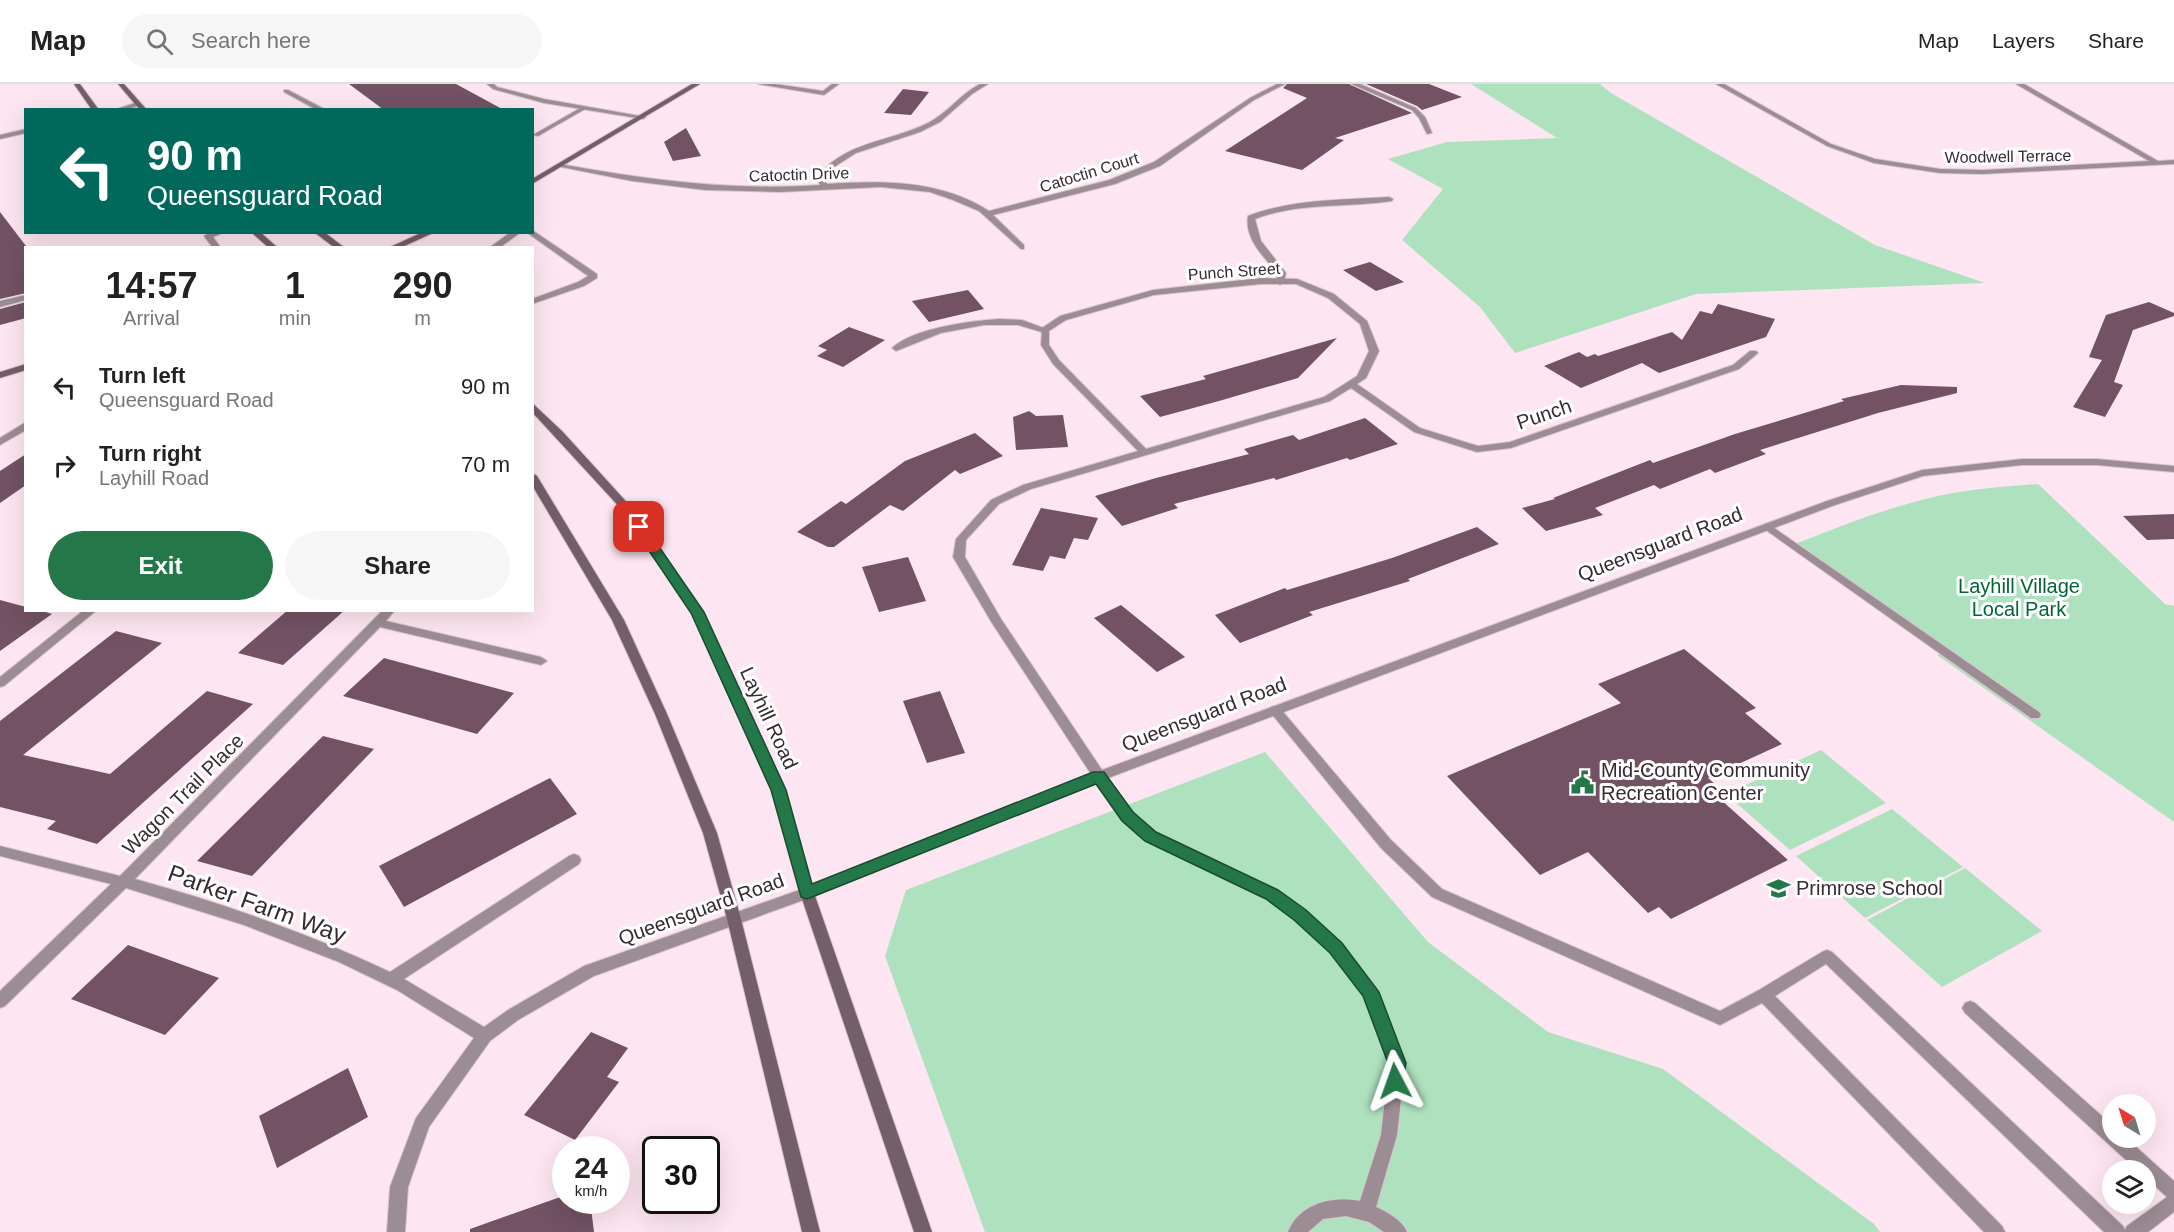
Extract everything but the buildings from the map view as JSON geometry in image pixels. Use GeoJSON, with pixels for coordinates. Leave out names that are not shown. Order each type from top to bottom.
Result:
{"type":"FeatureCollection","features":[{"type":"Feature","properties":{"kind":"main road"},"geometry":{"type":"LineString","coordinates":[[77,84],[95,108]]}},
{"type":"Feature","properties":{"kind":"main road"},"geometry":{"type":"LineString","coordinates":[[121,84],[141,107]]}},
{"type":"Feature","properties":{"kind":"main road"},"geometry":{"type":"LineString","coordinates":[[534,181],[697,84]]}},
{"type":"Feature","properties":{"kind":"main road"},"geometry":{"type":"LineString","coordinates":[[257,234],[272,246]]}},
{"type":"Feature","properties":{"kind":"main road"},"geometry":{"type":"LineString","coordinates":[[321,234],[338,246]]}},
{"type":"Feature","properties":{"kind":"main road"},"geometry":{"type":"LineString","coordinates":[[397,246],[426,234]]}},
{"type":"Feature","properties":{"kind":"main road"},"geometry":{"type":"LineString","coordinates":[[0,375],[24,368]]}},
{"type":"Feature","properties":{"kind":"main road","name":"Layhill Road"},"geometry":{"type":"LineString","coordinates":[[534,408],[560,432],[628,510],[698,612],[779,790],[807,893],[923,1232]]}},
{"type":"Feature","properties":{"kind":"main road"},"geometry":{"type":"LineString","coordinates":[[534,479],[623,630],[661,714],[710,833],[734,919],[811,1232]]}},
{"type":"Feature","properties":{"kind":"street"},"geometry":{"type":"LineString","coordinates":[[490,84],[495,88],[544,101],[643,117]]}},
{"type":"Feature","properties":{"kind":"street"},"geometry":{"type":"LineString","coordinates":[[761,84],[824,93],[836,84]]}},
{"type":"Feature","properties":{"kind":"street"},"geometry":{"type":"LineString","coordinates":[[824,186],[821,178],[825,170],[845,155],[930,125],[947,114],[973,89],[984,84]]}},
{"type":"Feature","properties":{"kind":"street","name":"Catoctin Court"},"geometry":{"type":"LineString","coordinates":[[988,214],[1113,182],[1157,164],[1252,99],[1282,84]]}},
{"type":"Feature","properties":{"kind":"street"},"geometry":{"type":"LineString","coordinates":[[1354,84],[1414,109],[1422,117],[1429,133]]}},
{"type":"Feature","properties":{"kind":"street","name":"Woodwell Terrace"},"geometry":{"type":"LineString","coordinates":[[1719,84],[1829,145],[1874,161],[1940,171],[1983,172],[2174,162]]}},
{"type":"Feature","properties":{"kind":"street"},"geometry":{"type":"LineString","coordinates":[[2019,84],[2158,163]]}},
{"type":"Feature","properties":{"kind":"street"},"geometry":{"type":"LineString","coordinates":[[286,91],[319,108]]}},
{"type":"Feature","properties":{"kind":"street"},"geometry":{"type":"LineString","coordinates":[[536,135],[584,108]]}},
{"type":"Feature","properties":{"kind":"street"},"geometry":{"type":"LineString","coordinates":[[0,133],[24,127]]}},
{"type":"Feature","properties":{"kind":"street"},"geometry":{"type":"LineString","coordinates":[[0,137],[24,131]]}},
{"type":"Feature","properties":{"kind":"street","name":"Catoctin Drive"},"geometry":{"type":"LineString","coordinates":[[560,166],[650,182],[713,188],[756,190],[903,185],[938,191],[973,205],[988,214],[1021,247]]}},
{"type":"Feature","properties":{"kind":"street"},"geometry":{"type":"LineString","coordinates":[[1280,282],[1282,273],[1260,247],[1252,230],[1251,219],[1260,213],[1280,209],[1389,199]]}},
{"type":"Feature","properties":{"kind":"street"},"geometry":{"type":"LineString","coordinates":[[534,233],[594,276],[581,284],[534,301]]}},
{"type":"Feature","properties":{"kind":"street"},"geometry":{"type":"LineString","coordinates":[[214,234],[208,236],[216,246]]}},
{"type":"Feature","properties":{"kind":"street"},"geometry":{"type":"LineString","coordinates":[[497,246],[514,234]]}},
{"type":"Feature","properties":{"kind":"street","name":"Punch Street"},"geometry":{"type":"LineString","coordinates":[[1045,330],[1063,318],[1153,293],[1261,281],[1297,282],[1331,296],[1364,323],[1374,351],[1361,378],[1328,399],[1027,487],[995,502],[961,539],[959,557],[996,620],[1128,817],[1150,836],[1272,894],[1300,915],[1336,948],[1371,992],[1397,1063],[1389,1135],[1366,1210]]}},
{"type":"Feature","properties":{"kind":"street"},"geometry":{"type":"LineString","coordinates":[[0,304],[24,298]]}},
{"type":"Feature","properties":{"kind":"street"},"geometry":{"type":"LineString","coordinates":[[896,348],[910,340],[932,334],[1000,322],[1015,322],[1045,330],[1045,345],[1056,362],[1145,453]]}},
{"type":"Feature","properties":{"kind":"street","name":"Punch"},"geometry":{"type":"LineString","coordinates":[[1351,384],[1417,430],[1477,449],[1511,445],[1736,367],[1753,353]]}},
{"type":"Feature","properties":{"kind":"street"},"geometry":{"type":"LineString","coordinates":[[0,442],[24,426]]}},
{"type":"Feature","properties":{"kind":"street","name":"Queensguard Road"},"geometry":{"type":"LineString","coordinates":[[396,1232],[399,1187],[422,1123],[484,1036],[513,1015],[589,971],[807,893],[1099,776],[1831,502],[1922,473],[2022,462],[2097,462],[2174,469]]}},
{"type":"Feature","properties":{"kind":"street"},"geometry":{"type":"LineString","coordinates":[[1767,526],[2035,715]]}},
{"type":"Feature","properties":{"kind":"street"},"geometry":{"type":"LineString","coordinates":[[0,683],[89,612]]}},
{"type":"Feature","properties":{"kind":"street","name":"Wagon Trail Place"},"geometry":{"type":"LineString","coordinates":[[0,1001],[124,881],[388,612]]}},
{"type":"Feature","properties":{"kind":"street"},"geometry":{"type":"LineString","coordinates":[[378,623],[542,661]]}},
{"type":"Feature","properties":{"kind":"street"},"geometry":{"type":"LineString","coordinates":[[1275,711],[1386,844],[1437,893],[1720,1018],[1764,995],[1827,956],[2117,1232]]}},
{"type":"Feature","properties":{"kind":"street","name":"Parker Farm Way"},"geometry":{"type":"LineString","coordinates":[[0,851],[124,881],[284,934],[390,980],[484,1036]]}},
{"type":"Feature","properties":{"kind":"street"},"geometry":{"type":"LineString","coordinates":[[390,980],[574,860]]}},
{"type":"Feature","properties":{"kind":"street"},"geometry":{"type":"LineString","coordinates":[[1764,995],[1996,1232]]}},
{"type":"Feature","properties":{"kind":"street"},"geometry":{"type":"LineString","coordinates":[[1970,1008],[2102,1128]]}},
{"type":"Feature","properties":{"kind":"street"},"geometry":{"type":"LineString","coordinates":[[2124,1148],[2174,1192]]}},
{"type":"Feature","properties":{"kind":"street"},"geometry":{"type":"LineString","coordinates":[[2133,1232],[2174,1202]]}},
{"type":"Feature","properties":{"kind":"street"},"geometry":{"type":"LineString","coordinates":[[1297,1232],[1311,1216],[1328,1208],[1347,1206],[1366,1210],[1386,1220],[1398,1232]]}},
{"type":"Feature","properties":{"kind":"green space"},"geometry":{"type":"Polygon","coordinates":[[[1471,84],[1600,84],[1611,93],[1875,245],[1985,283],[1696,294],[1515,353],[1480,307],[1402,240],[1443,189],[1388,159],[1447,142],[1557,138],[1471,84]]]}},
{"type":"Feature","properties":{"kind":"green space","name":"Layhill Village Local Park"},"geometry":{"type":"Polygon","coordinates":[[[2038,484],[2165,604],[2174,606],[2174,822],[1937,655],[1942,653],[1790,546],[1892,508],[1939,496],[1971,490],[2038,484]]]}},
{"type":"Feature","properties":{"kind":"green space"},"geometry":{"type":"Polygon","coordinates":[[[1821,750],[1886,803],[1790,850],[1726,794],[1821,750]]]}},
{"type":"Feature","properties":{"kind":"green space"},"geometry":{"type":"Polygon","coordinates":[[[1265,752],[1428,942],[1548,1032],[1663,1069],[1874,1224],[1880,1232],[985,1232],[885,956],[906,890],[1265,752]]]}},
{"type":"Feature","properties":{"kind":"green space"},"geometry":{"type":"Polygon","coordinates":[[[1892,809],[1963,867],[1865,918],[1796,856],[1892,809]]]}},
{"type":"Feature","properties":{"kind":"green space"},"geometry":{"type":"Polygon","coordinates":[[[1965,868],[2042,931],[1942,987],[1867,920],[1965,868]]]}},
{"type":"Feature","properties":{"kind":"place","name":"Mid-County Community Recreation Center"},"geometry":{"type":"Point","coordinates":[1583,782]}},
{"type":"Feature","properties":{"kind":"place","name":"Primrose School"},"geometry":{"type":"Point","coordinates":[1778,888]}},
{"type":"Feature","properties":{"kind":"route"},"geometry":{"type":"LineString","coordinates":[[639,527],[698,612],[779,790],[807,893],[1099,776],[1128,817],[1150,836],[1272,894],[1300,915],[1336,948],[1371,992],[1397,1063],[1395,1081]]}}]}
